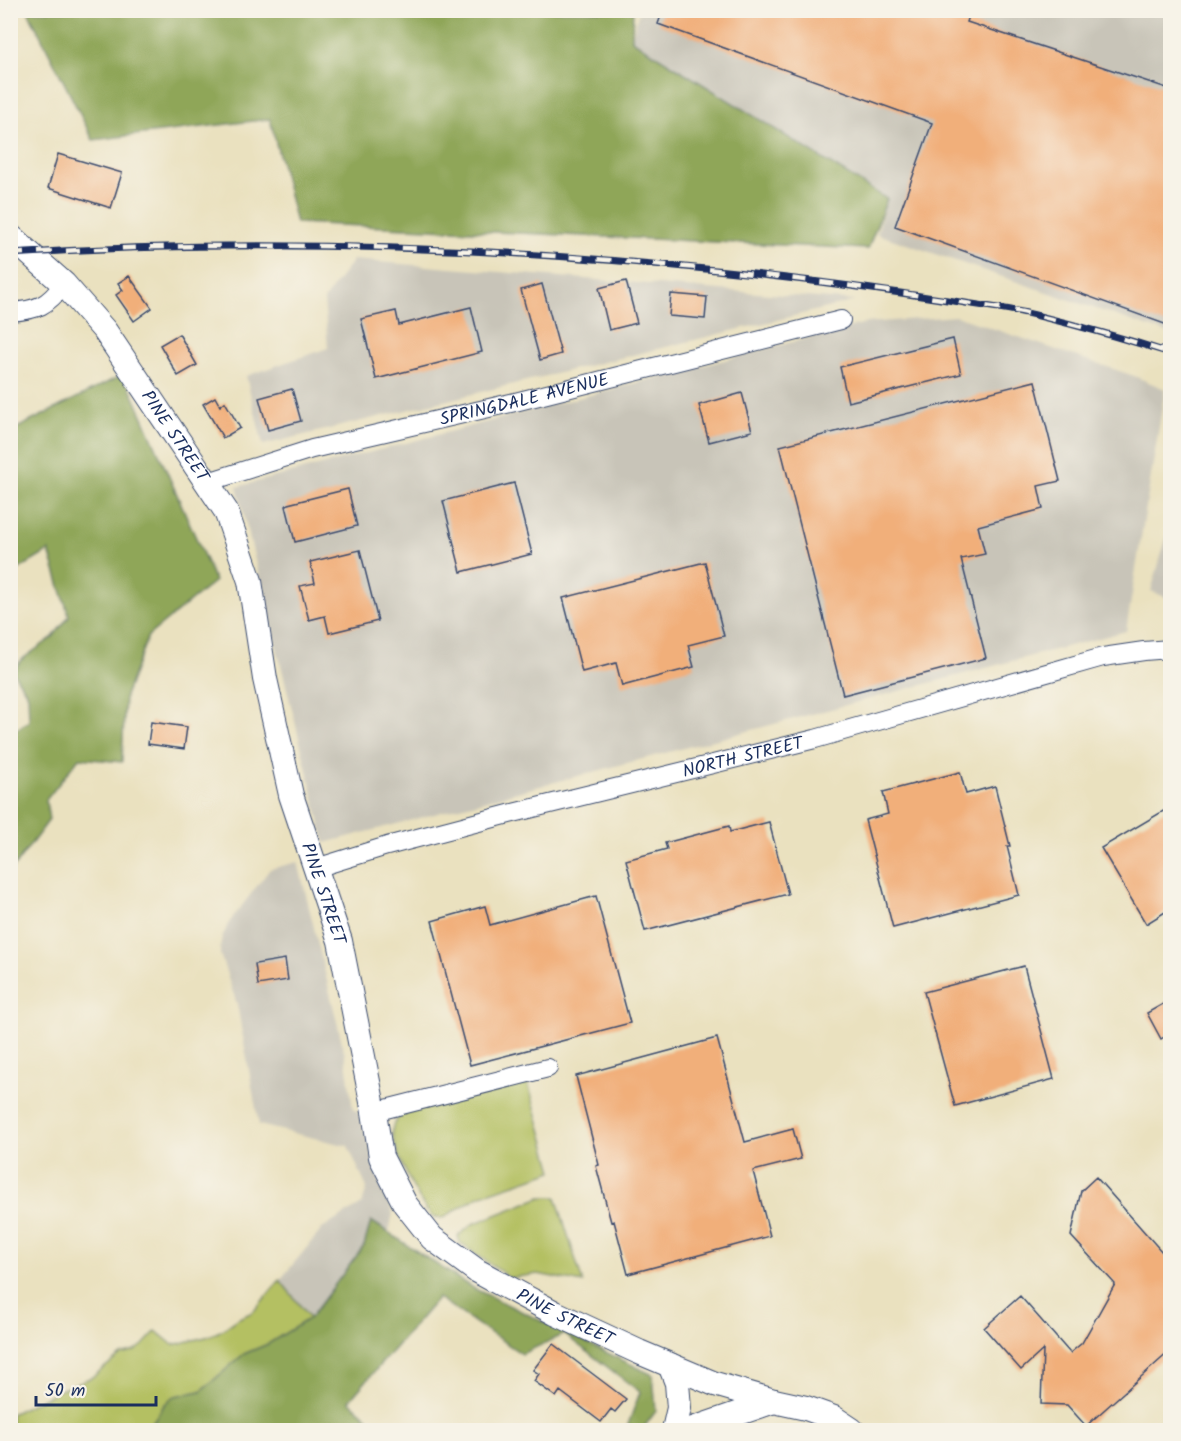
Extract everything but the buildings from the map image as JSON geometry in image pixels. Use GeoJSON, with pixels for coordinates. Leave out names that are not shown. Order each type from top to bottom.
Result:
{"type":"FeatureCollection","features":[{"type":"Feature","properties":{"kind":"street","name":"PINE STREET"},"geometry":{"type":"LineString","coordinates":[[10,236],[64,284],[105,331],[226,511],[250,581],[265,679],[291,795],[340,941],[381,1157],[405,1204],[432,1238],[477,1271],[555,1313],[715,1384],[806,1408],[834,1418],[852,1431]]}},
{"type":"Feature","properties":{"kind":"street"},"geometry":{"type":"LineString","coordinates":[[10,312],[32,309],[46,304],[64,284]]}},
{"type":"Feature","properties":{"kind":"street","name":"SPRINGDALE AVENUE"},"geometry":{"type":"LineString","coordinates":[[208,482],[312,450],[515,402],[841,320]]}},
{"type":"Feature","properties":{"kind":"street","name":"NORTH STREET"},"geometry":{"type":"LineString","coordinates":[[316,868],[387,846],[509,814],[815,740],[1103,657],[1170,649]]}},
{"type":"Feature","properties":{"kind":"street"},"geometry":{"type":"LineString","coordinates":[[374,1112],[548,1068]]}},
{"type":"Feature","properties":{"kind":"street"},"geometry":{"type":"LineString","coordinates":[[670,1365],[677,1383],[679,1408],[674,1431]]}},
{"type":"Feature","properties":{"kind":"street"},"geometry":{"type":"LineString","coordinates":[[690,1431],[774,1401]]}},
{"type":"Feature","properties":{"kind":"shaded area"},"geometry":{"type":"Polygon","coordinates":[[[639,11],[1170,11],[1170,334],[877,234],[887,198],[632,39],[639,11]]]}},
{"type":"Feature","properties":{"kind":"shaded area"},"geometry":{"type":"Polygon","coordinates":[[[353,260],[855,301],[263,445],[246,376],[328,348],[324,300],[353,260]]]}},
{"type":"Feature","properties":{"kind":"shaded area"},"geometry":{"type":"Polygon","coordinates":[[[956,316],[1134,376],[1165,389],[1126,631],[325,843],[237,487],[866,323],[956,316]]]}},
{"type":"Feature","properties":{"kind":"shaded area"},"geometry":{"type":"Polygon","coordinates":[[[1170,525],[1170,599],[1151,591],[1170,525]]]}},
{"type":"Feature","properties":{"kind":"shaded area"},"geometry":{"type":"Polygon","coordinates":[[[298,862],[345,1055],[353,1109],[359,1113],[393,1213],[389,1232],[371,1221],[364,1246],[310,1318],[280,1280],[323,1228],[362,1204],[367,1188],[348,1146],[259,1125],[237,1004],[220,954],[221,941],[228,924],[270,869],[298,862]]]}},
{"type":"Feature","properties":{"kind":"green space"},"geometry":{"type":"Polygon","coordinates":[[[28,11],[633,11],[632,40],[887,199],[868,249],[296,223],[270,119],[93,140],[28,11]]]}},
{"type":"Feature","properties":{"kind":"green space"},"geometry":{"type":"Polygon","coordinates":[[[124,374],[215,581],[148,636],[125,696],[122,762],[79,758],[46,800],[49,820],[11,871],[11,733],[29,721],[28,695],[13,672],[21,660],[53,637],[69,616],[49,551],[11,574],[11,431],[124,374]]]}},
{"type":"Feature","properties":{"kind":"green space"},"geometry":{"type":"Polygon","coordinates":[[[528,1083],[553,1171],[479,1196],[443,1218],[434,1217],[428,1212],[403,1167],[394,1143],[394,1123],[402,1115],[415,1108],[528,1083]]]}},
{"type":"Feature","properties":{"kind":"green space"},"geometry":{"type":"Polygon","coordinates":[[[541,1197],[556,1197],[583,1283],[538,1274],[510,1278],[460,1243],[458,1236],[473,1224],[541,1197]]]}},
{"type":"Feature","properties":{"kind":"green space"},"geometry":{"type":"Polygon","coordinates":[[[371,1221],[471,1287],[653,1375],[656,1411],[642,1430],[626,1430],[640,1392],[564,1334],[522,1354],[438,1298],[349,1401],[382,1430],[147,1430],[165,1404],[175,1396],[201,1391],[244,1354],[268,1344],[310,1318],[364,1246],[371,1221]]]}},
{"type":"Feature","properties":{"kind":"green space"},"geometry":{"type":"Polygon","coordinates":[[[280,1280],[310,1318],[268,1344],[244,1354],[201,1391],[175,1396],[165,1404],[147,1430],[11,1430],[11,1414],[92,1377],[121,1355],[135,1351],[156,1331],[173,1345],[210,1336],[253,1312],[280,1280]]]}},
{"type":"Feature","properties":{"kind":"railway"},"geometry":{"type":"LineString","coordinates":[[10,254],[189,246],[369,247],[458,250],[637,262],[812,281],[1004,309],[1069,324],[1170,353]]}}]}
